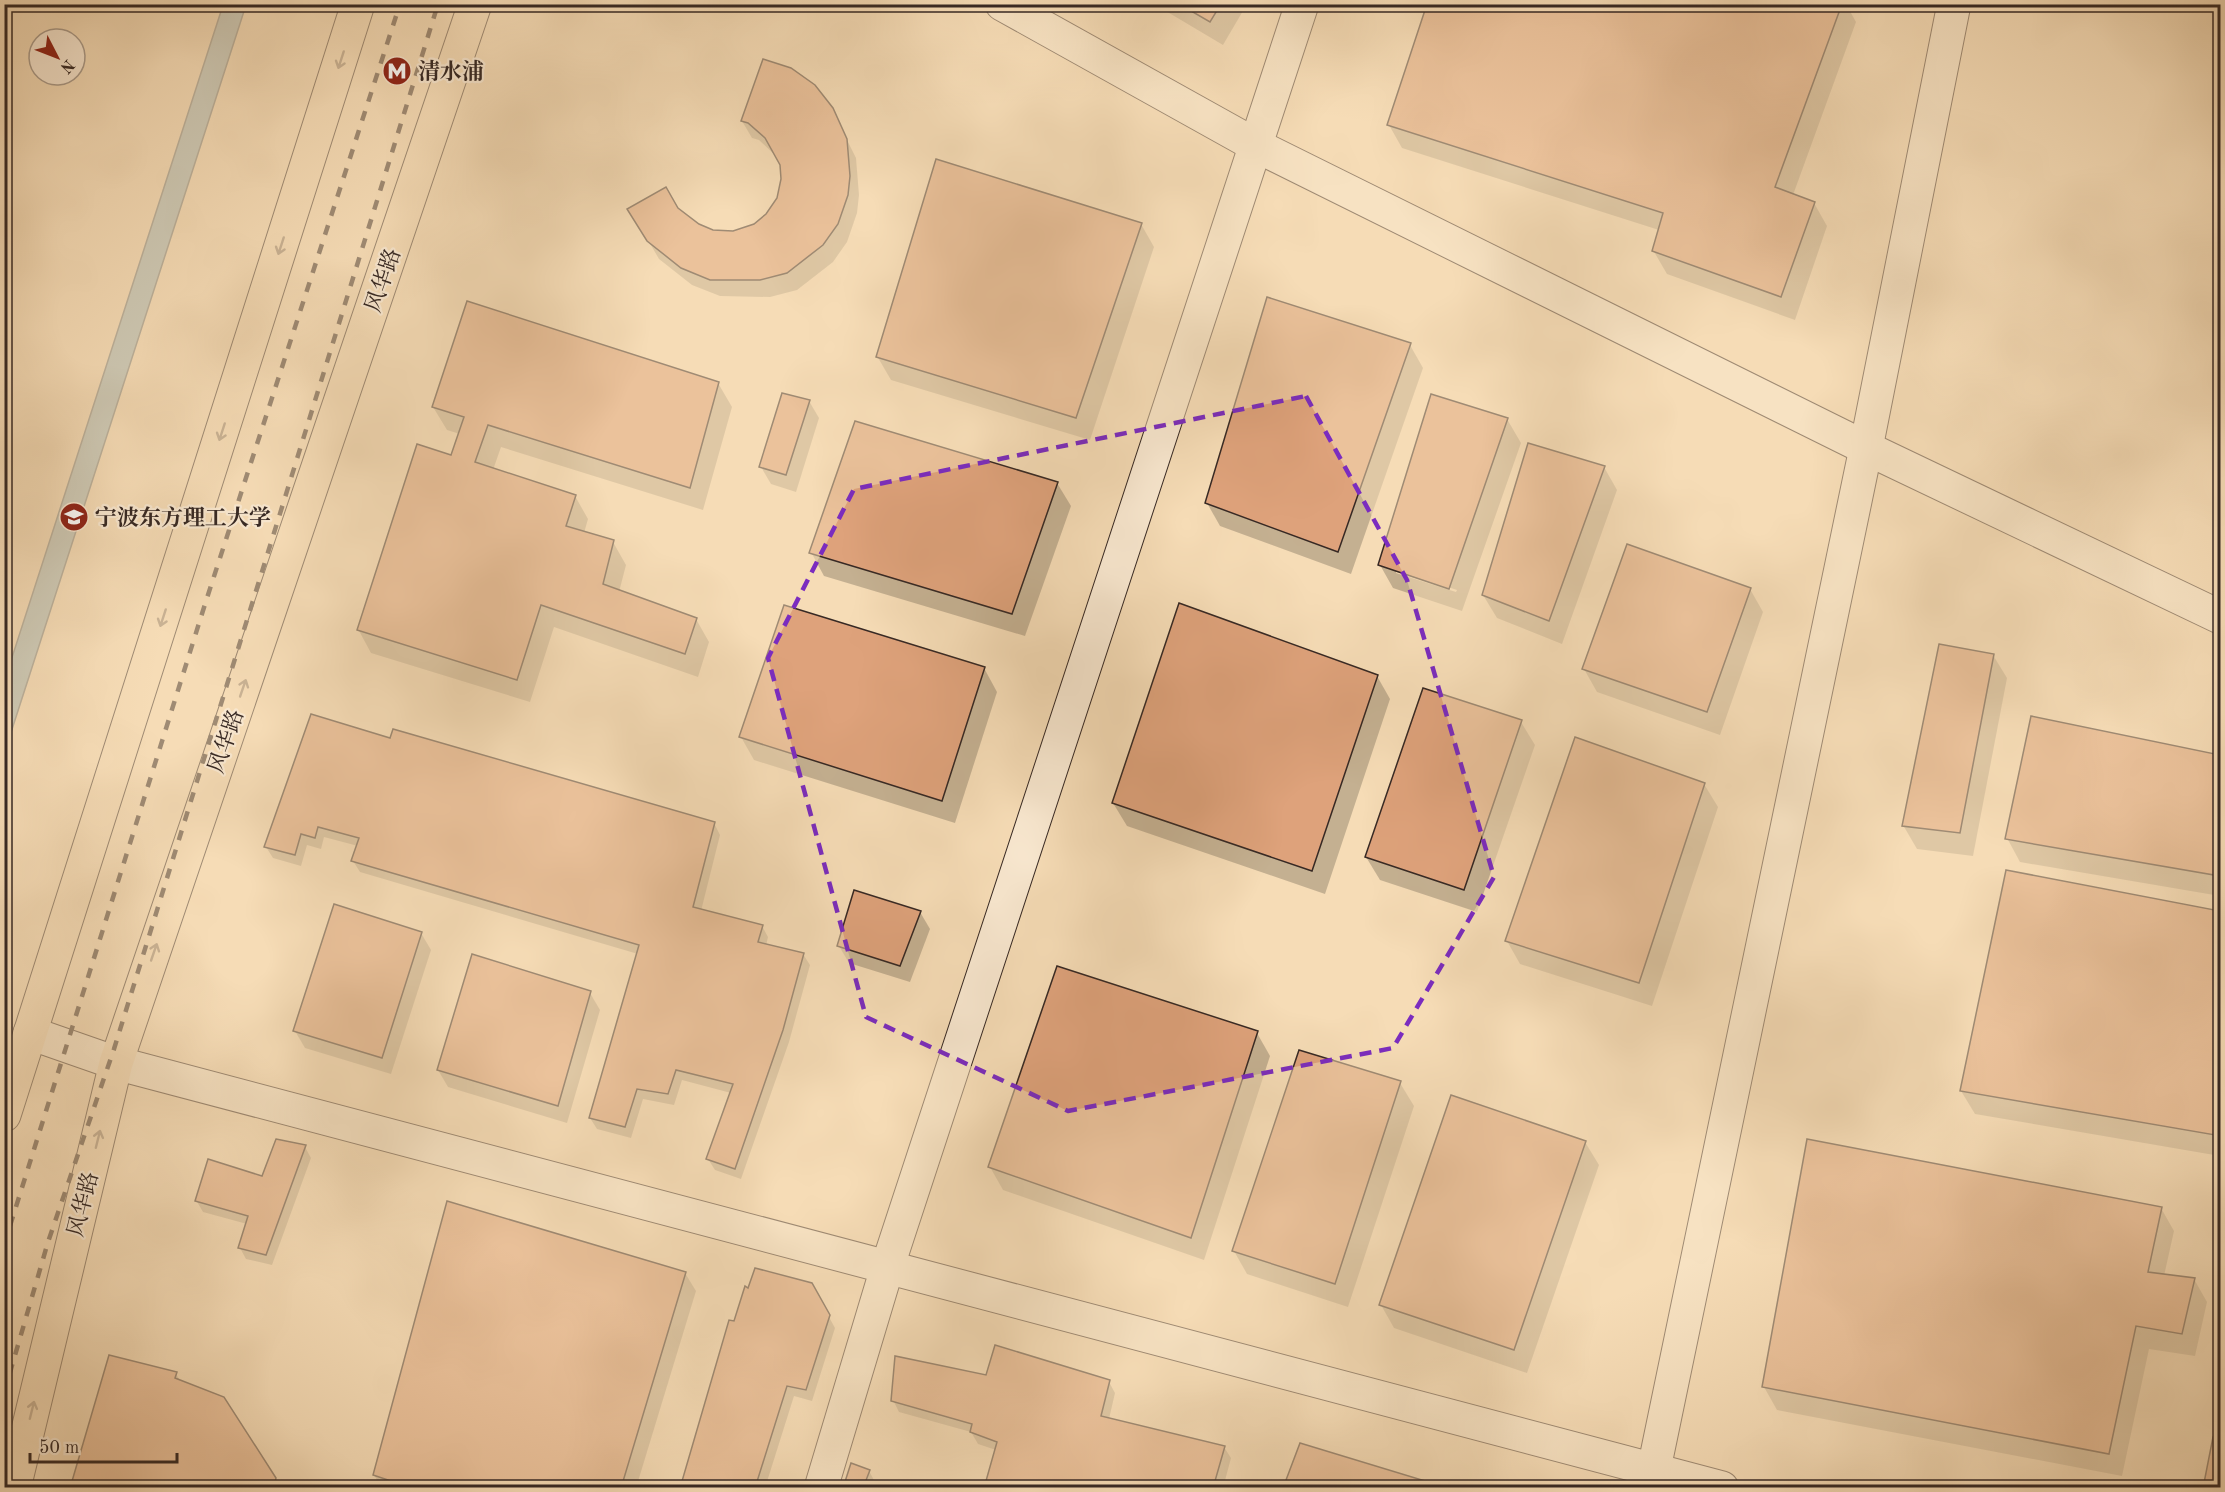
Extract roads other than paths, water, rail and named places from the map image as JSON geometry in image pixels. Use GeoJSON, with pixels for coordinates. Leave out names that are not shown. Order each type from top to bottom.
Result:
{"type":"FeatureCollection","features":[{"type":"Feature","properties":{"kind":"main road"},"geometry":{"type":"LineString","coordinates":[[4,1115],[358,4]]}},
{"type":"Feature","properties":{"kind":"main road","name":"风华路"},"geometry":{"type":"LineString","coordinates":[[14,1488],[116,1063],[475,4]]}},
{"type":"Feature","properties":{"kind":"street"},"geometry":{"type":"LineString","coordinates":[[1002,4],[1257,146],[1866,448],[2220,617]]}},
{"type":"Feature","properties":{"kind":"street"},"geometry":{"type":"LineString","coordinates":[[821,1488],[888,1265],[1302,4]]}},
{"type":"Feature","properties":{"kind":"street"},"geometry":{"type":"LineString","coordinates":[[1652,1479],[1866,448],[1954,4]]}},
{"type":"Feature","properties":{"kind":"street"},"geometry":{"type":"LineString","coordinates":[[30,1033],[116,1063],[888,1265],[1652,1479],[1722,1488]]}},
{"type":"Feature","properties":{"kind":"railway"},"geometry":{"type":"LineString","coordinates":[[4,1245],[206,601],[400,4]]}},
{"type":"Feature","properties":{"kind":"railway"},"geometry":{"type":"LineString","coordinates":[[4,1393],[48,1242],[114,1049],[438,4]]}},
{"type":"Feature","properties":{"kind":"place","name":"清水浦"},"geometry":{"type":"Point","coordinates":[397,71]}},
{"type":"Feature","properties":{"kind":"place","name":"宁波东方理工大学"},"geometry":{"type":"Point","coordinates":[74,517]}}]}
